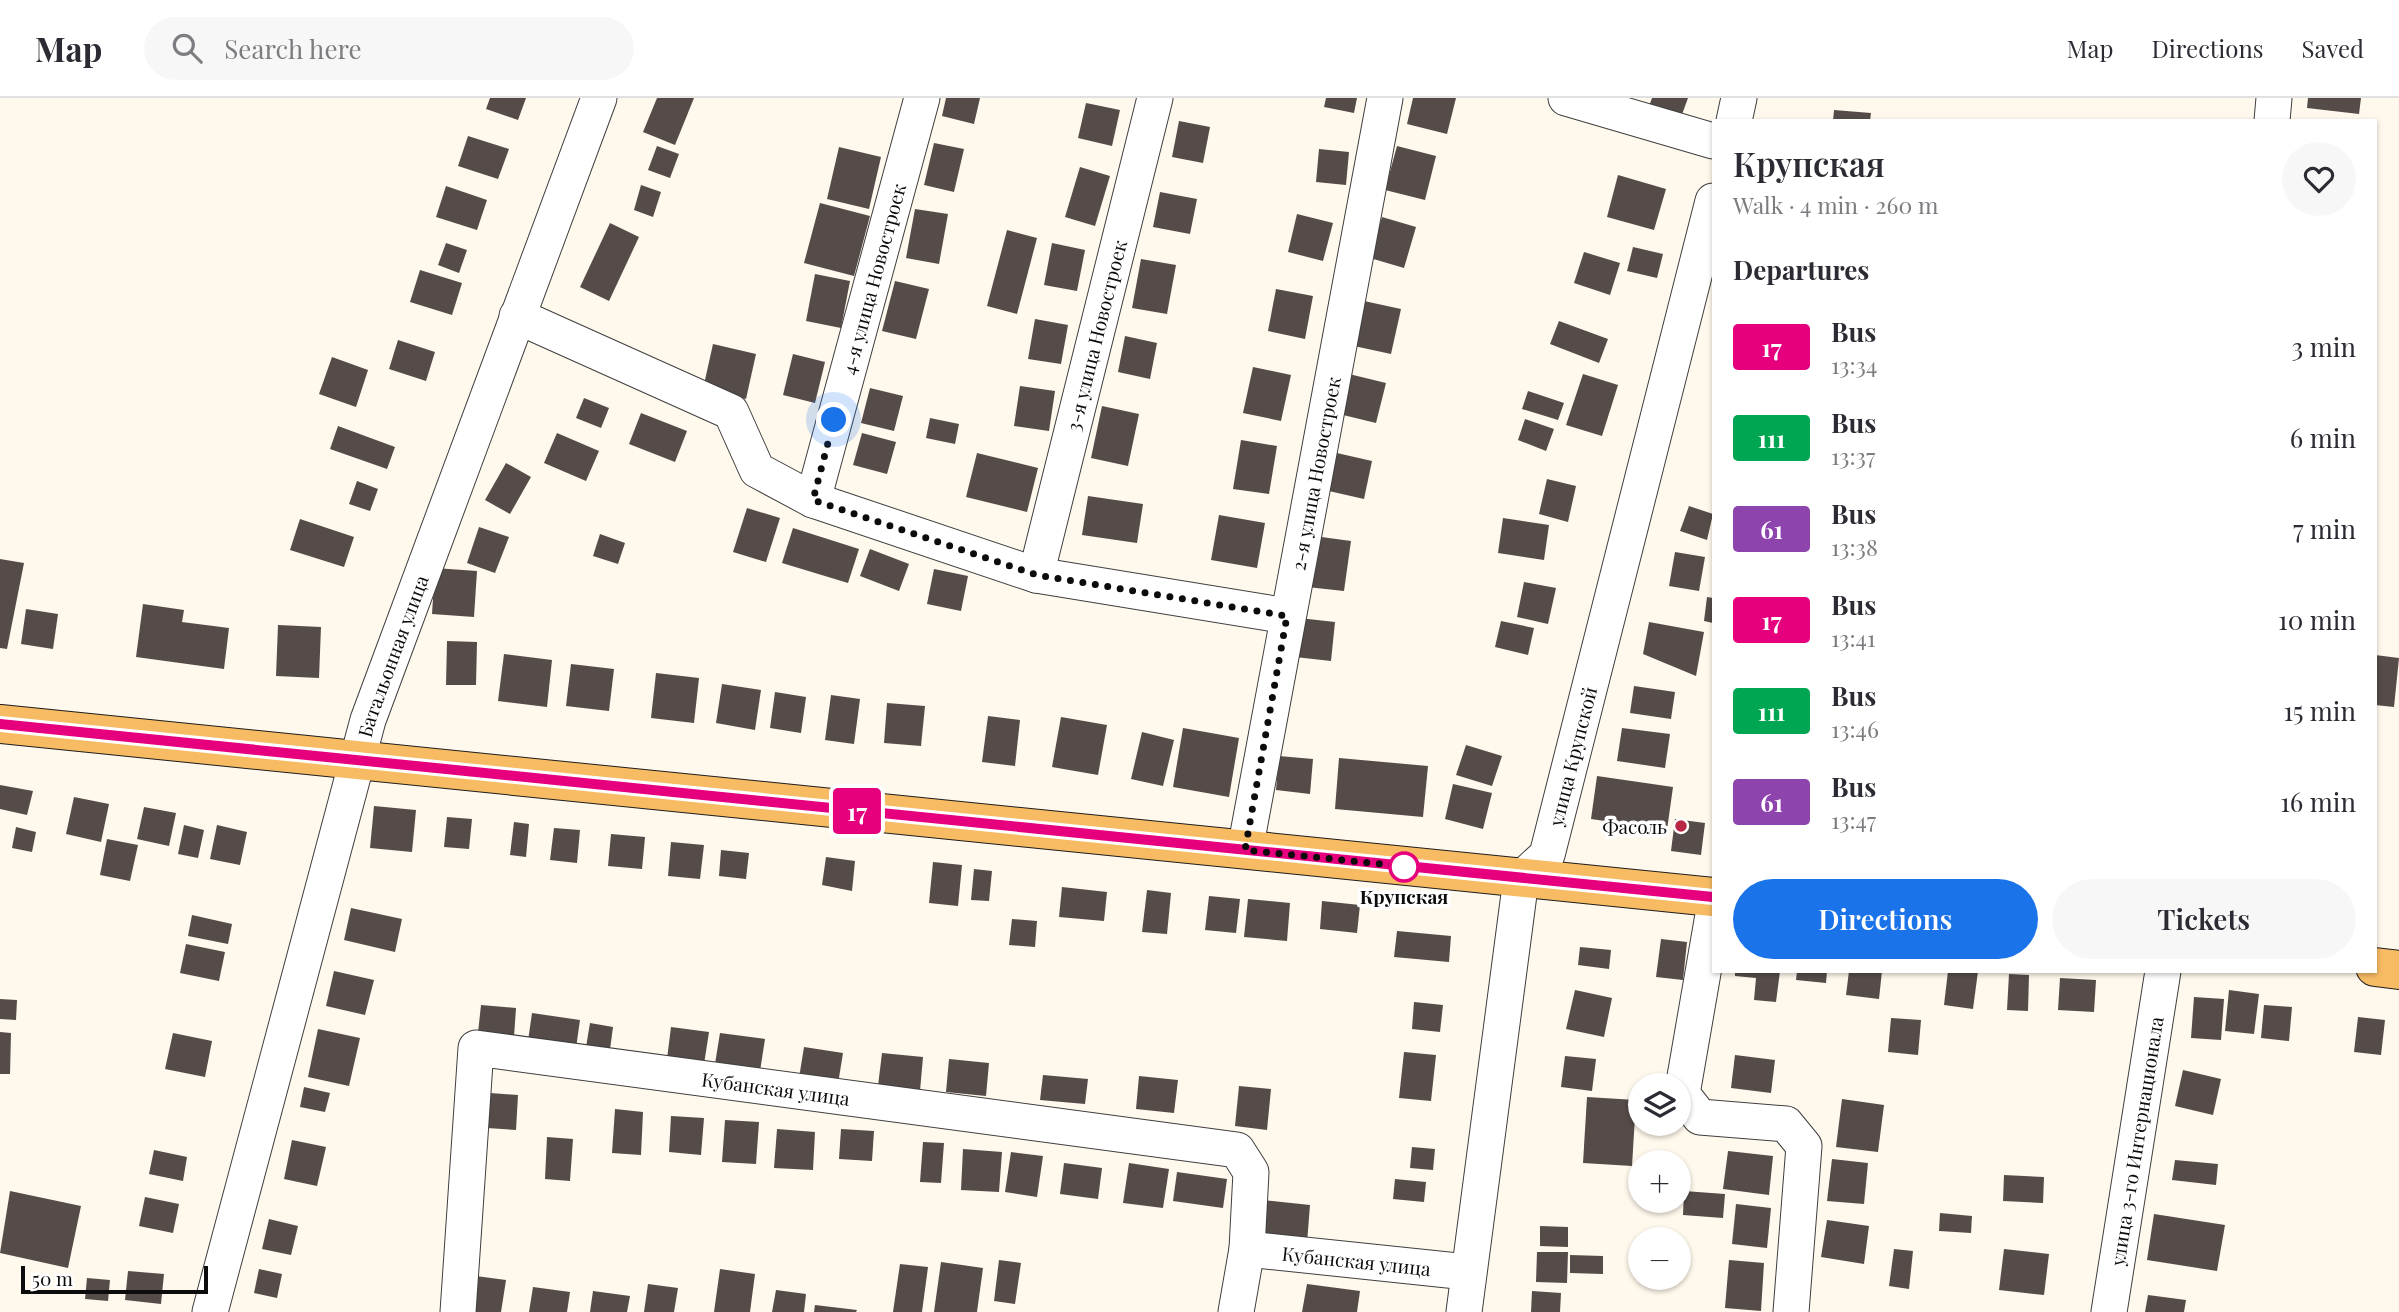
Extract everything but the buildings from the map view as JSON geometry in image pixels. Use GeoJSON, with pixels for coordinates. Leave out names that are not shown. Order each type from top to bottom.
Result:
{"type":"FeatureCollection","features":[{"type":"Feature","properties":{"kind":"main road"},"geometry":{"type":"LineString","coordinates":[[0,724],[1712,897]]}},
{"type":"Feature","properties":{"kind":"main road"},"geometry":{"type":"LineString","coordinates":[[2377,967],[2399,970]]}},
{"type":"Feature","properties":{"kind":"street","name":"Батальонная улица"},"geometry":{"type":"LineString","coordinates":[[210,1312],[368,720],[599,98]]}},
{"type":"Feature","properties":{"kind":"street","name":"4-я улица Новостроек"},"geometry":{"type":"LineString","coordinates":[[813,500],[922,98]]}},
{"type":"Feature","properties":{"kind":"street","name":"3-я улица Новостроек"},"geometry":{"type":"LineString","coordinates":[[1037,575],[1155,98]]}},
{"type":"Feature","properties":{"kind":"street","name":"2-я улица Новостроек"},"geometry":{"type":"LineString","coordinates":[[1245,850],[1385,98]]}},
{"type":"Feature","properties":{"kind":"street"},"geometry":{"type":"LineString","coordinates":[[1566,98],[1712,141]]}},
{"type":"Feature","properties":{"kind":"street"},"geometry":{"type":"LineString","coordinates":[[1734,119],[1739,98]]}},
{"type":"Feature","properties":{"kind":"street"},"geometry":{"type":"LineString","coordinates":[[2272,119],[2274,98]]}},
{"type":"Feature","properties":{"kind":"street","name":"улица Крупской"},"geometry":{"type":"LineString","coordinates":[[1521,879],[1547,855],[1712,205]]}},
{"type":"Feature","properties":{"kind":"street"},"geometry":{"type":"LineString","coordinates":[[517,316],[731,412],[757,470],[813,500],[1037,575],[1287,616]]}},
{"type":"Feature","properties":{"kind":"street"},"geometry":{"type":"LineString","coordinates":[[1464,1312],[1467,1272],[1521,879]]}},
{"type":"Feature","properties":{"kind":"street"},"geometry":{"type":"LineString","coordinates":[[1712,921],[1682,1094],[1700,1116],[1786,1124],[1804,1146],[1791,1312]]}},
{"type":"Feature","properties":{"kind":"street","name":"улица 3-го Интернационала"},"geometry":{"type":"LineString","coordinates":[[2109,1312],[2162,973]]}},
{"type":"Feature","properties":{"kind":"street","name":"Кубанская улица"},"geometry":{"type":"LineString","coordinates":[[458,1312],[476,1048],[1237,1150],[1251,1172],[1247,1249],[1236,1312]]}},
{"type":"Feature","properties":{"kind":"street","name":"Кубанская улица"},"geometry":{"type":"LineString","coordinates":[[1247,1249],[1467,1272]]}},
{"type":"Feature","properties":{"kind":"bus line","name":"17"},"geometry":{"type":"LineString","coordinates":[[0,724],[1712,897]]}},
{"type":"Feature","properties":{"kind":"place","name":"Фасоль"},"geometry":{"type":"Point","coordinates":[1681,826]}},
{"type":"Feature","properties":{"kind":"place","name":"Крупская"},"geometry":{"type":"Point","coordinates":[1404,867]}},
{"type":"Feature","properties":{"kind":"route"},"geometry":{"type":"LineString","coordinates":[[834,420],[813,500],[1037,575],[1287,616],[1245,850],[1411,867],[1404,867]]}}]}
